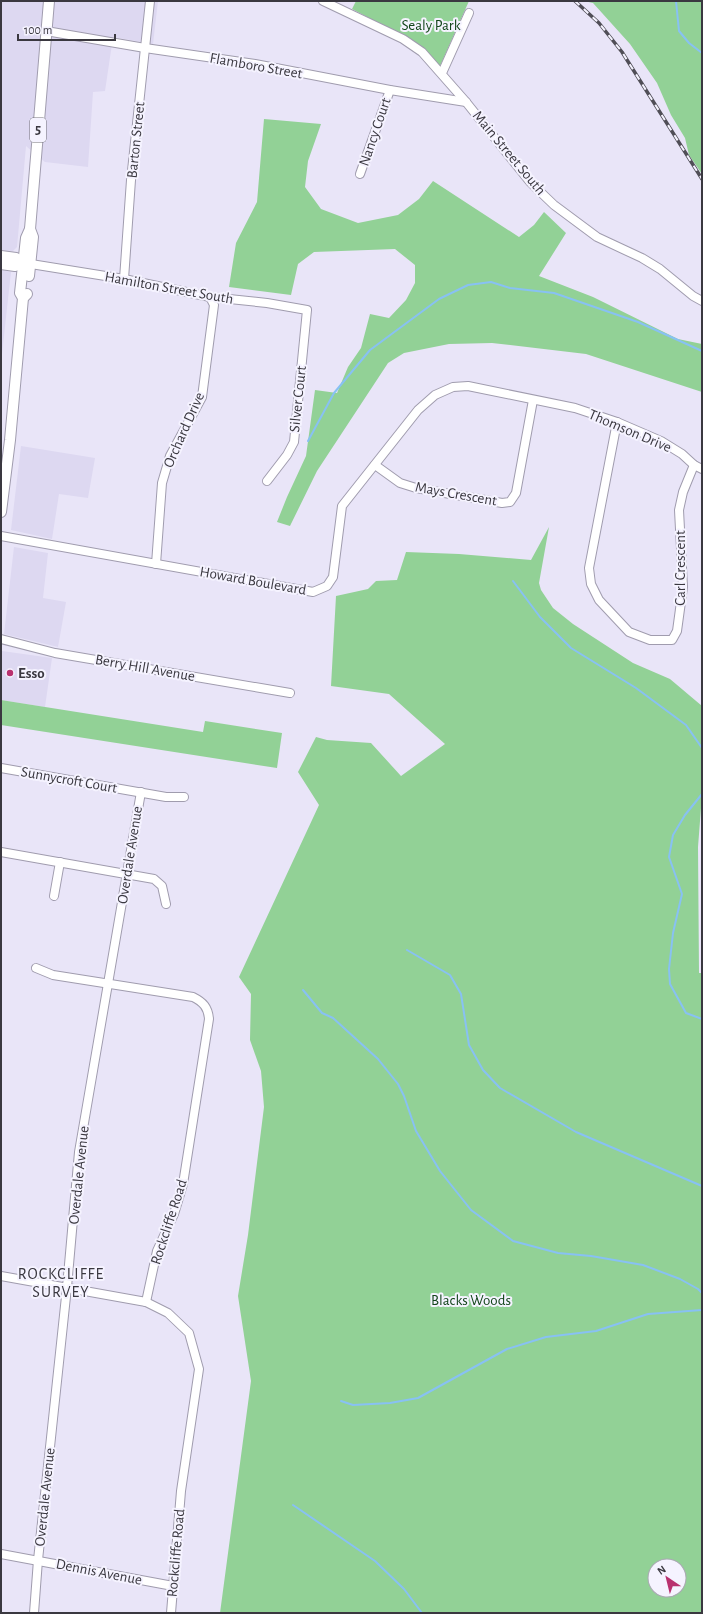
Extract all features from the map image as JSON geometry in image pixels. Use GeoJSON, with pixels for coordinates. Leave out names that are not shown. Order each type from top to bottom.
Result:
{"type":"FeatureCollection","features":[{"type":"Feature","properties":{"kind":"main road","name":"5"},"geometry":{"type":"LineString","coordinates":[[1,512],[10,440],[23,298],[20,293],[27,264],[26,238],[30,229],[49,1]]}},
{"type":"Feature","properties":{"kind":"main road"},"geometry":{"type":"LineString","coordinates":[[1,256],[16,258],[27,264]]}},
{"type":"Feature","properties":{"kind":"main road"},"geometry":{"type":"LineString","coordinates":[[1,264],[16,266],[27,264]]}},
{"type":"Feature","properties":{"kind":"street","name":"Barton Street"},"geometry":{"type":"LineString","coordinates":[[124,279],[131,180],[150,1]]}},
{"type":"Feature","properties":{"kind":"street","name":"Main Street South"},"geometry":{"type":"LineString","coordinates":[[322,1],[403,39],[422,52],[442,73],[530,182],[554,205],[597,237],[642,258],[660,269],[693,296],[702,301]]}},
{"type":"Feature","properties":{"kind":"street"},"geometry":{"type":"LineString","coordinates":[[442,73],[469,13]]}},
{"type":"Feature","properties":{"kind":"street","name":"Flamboro Street"},"geometry":{"type":"LineString","coordinates":[[46,30],[145,48],[255,64],[390,90],[466,102]]}},
{"type":"Feature","properties":{"kind":"street","name":"Nancy Court"},"geometry":{"type":"LineString","coordinates":[[360,174],[390,90]]}},
{"type":"Feature","properties":{"kind":"street","name":"Hamilton Street South"},"geometry":{"type":"LineString","coordinates":[[27,264],[124,279],[210,297],[307,310]]}},
{"type":"Feature","properties":{"kind":"street","name":"Orchard Drive"},"geometry":{"type":"LineString","coordinates":[[156,564],[162,483],[170,456],[194,415],[202,397],[214,305],[210,297]]}},
{"type":"Feature","properties":{"kind":"street","name":"Silver Court"},"geometry":{"type":"LineString","coordinates":[[268,482],[287,455],[294,442],[307,310]]}},
{"type":"Feature","properties":{"kind":"street","name":"Howard Boulevard"},"geometry":{"type":"LineString","coordinates":[[1,536],[313,592],[328,586],[332,577],[342,506],[418,410],[435,395],[453,387],[468,386],[575,408]]}},
{"type":"Feature","properties":{"kind":"street","name":"Mays Crescent"},"geometry":{"type":"LineString","coordinates":[[375,465],[400,483],[416,488],[502,503],[510,502],[516,493],[533,400]]}},
{"type":"Feature","properties":{"kind":"street","name":"Thomson Drive"},"geometry":{"type":"LineString","coordinates":[[575,408],[617,422],[661,441],[682,454],[698,467]]}},
{"type":"Feature","properties":{"kind":"street","name":"Carl Crescent"},"geometry":{"type":"LineString","coordinates":[[617,422],[590,568],[591,584],[598,600],[629,632],[650,640],[672,640],[677,631],[683,586],[679,510],[683,492],[698,467]]}},
{"type":"Feature","properties":{"kind":"street","name":"Berry Hill Avenue"},"geometry":{"type":"LineString","coordinates":[[1,639],[55,653],[290,693]]}},
{"type":"Feature","properties":{"kind":"street","name":"Sunnycroft Court"},"geometry":{"type":"LineString","coordinates":[[1,768],[172,798],[184,797]]}},
{"type":"Feature","properties":{"kind":"street","name":"Overdale Avenue"},"geometry":{"type":"LineString","coordinates":[[34,1613],[79,1152],[141,792]]}},
{"type":"Feature","properties":{"kind":"street"},"geometry":{"type":"LineString","coordinates":[[1,852],[151,878],[158,881],[163,888],[166,904]]}},
{"type":"Feature","properties":{"kind":"street"},"geometry":{"type":"LineString","coordinates":[[54,896],[60,862]]}},
{"type":"Feature","properties":{"kind":"street"},"geometry":{"type":"LineString","coordinates":[[36,968],[53,975],[107,983]]}},
{"type":"Feature","properties":{"kind":"street","name":"Rockcliffe Road"},"geometry":{"type":"LineString","coordinates":[[107,983],[193,997],[201,1001],[209,1010],[209,1019],[183,1184],[174,1214],[157,1252],[146,1302],[168,1312],[190,1333],[199,1369],[181,1491],[171,1613]]}},
{"type":"Feature","properties":{"kind":"street"},"geometry":{"type":"LineString","coordinates":[[1,1276],[146,1302]]}},
{"type":"Feature","properties":{"kind":"street","name":"Dennis Avenue"},"geometry":{"type":"LineString","coordinates":[[1,1554],[174,1586]]}},
{"type":"Feature","properties":{"kind":"shaded area"},"geometry":{"type":"Polygon","coordinates":[[[1,1],[158,1],[153,44],[113,37],[105,91],[93,92],[88,167],[45,162],[26,146],[17,247],[13,251],[1,250],[1,1]]]}},
{"type":"Feature","properties":{"kind":"shaded area"},"geometry":{"type":"Polygon","coordinates":[[[1,270],[11,272],[1,363],[1,270]]]}},
{"type":"Feature","properties":{"kind":"shaded area"},"geometry":{"type":"Polygon","coordinates":[[[21,446],[95,458],[88,498],[59,494],[52,539],[11,530],[21,446]]]}},
{"type":"Feature","properties":{"kind":"shaded area"},"geometry":{"type":"Polygon","coordinates":[[[14,547],[48,553],[43,598],[66,602],[58,647],[4,634],[14,547]]]}},
{"type":"Feature","properties":{"kind":"shaded area"},"geometry":{"type":"Polygon","coordinates":[[[2,651],[52,658],[45,707],[1,700],[2,651]]]}},
{"type":"Feature","properties":{"kind":"green space","name":"Sealy Park"},"geometry":{"type":"Polygon","coordinates":[[[356,1],[469,1],[440,66],[424,49],[402,35],[352,9],[356,1]]]}},
{"type":"Feature","properties":{"kind":"green space"},"geometry":{"type":"Polygon","coordinates":[[[584,1],[702,1],[702,174],[689,155],[685,138],[671,115],[657,83],[630,44],[593,3],[584,1]]]}},
{"type":"Feature","properties":{"kind":"green space"},"geometry":{"type":"Polygon","coordinates":[[[264,119],[321,124],[308,161],[305,187],[321,209],[358,223],[398,215],[419,199],[433,181],[519,237],[534,225],[544,212],[566,233],[539,276],[593,297],[678,339],[702,344],[702,392],[586,354],[492,343],[449,344],[404,353],[388,363],[317,471],[290,526],[277,522],[306,456],[315,390],[337,393],[348,367],[361,348],[370,314],[389,318],[406,300],[415,283],[415,265],[395,249],[314,252],[298,264],[291,295],[229,287],[236,243],[257,202],[264,119]]]}},
{"type":"Feature","properties":{"kind":"green space","name":"Blacks Woods"},"geometry":{"type":"Polygon","coordinates":[[[549,527],[539,583],[541,590],[553,608],[573,624],[633,663],[670,679],[702,706],[702,795],[698,847],[699,973],[702,973],[702,1613],[220,1613],[251,1381],[238,1296],[248,1235],[264,1107],[261,1071],[250,1040],[251,994],[239,977],[319,805],[298,772],[316,737],[327,740],[371,743],[401,776],[445,744],[389,694],[331,686],[336,596],[368,589],[376,581],[397,580],[406,552],[459,554],[531,560],[549,527]]]}},
{"type":"Feature","properties":{"kind":"green space"},"geometry":{"type":"Polygon","coordinates":[[[1,700],[203,732],[205,721],[282,733],[277,768],[1,725],[1,700]]]}},
{"type":"Feature","properties":{"kind":"waterway"},"geometry":{"type":"LineString","coordinates":[[676,1],[679,31],[689,43],[702,53]]}},
{"type":"Feature","properties":{"kind":"waterway"},"geometry":{"type":"LineString","coordinates":[[308,441],[334,393],[370,350],[439,299],[468,285],[491,282],[510,288],[554,293],[638,322],[702,351]]}},
{"type":"Feature","properties":{"kind":"waterway"},"geometry":{"type":"LineString","coordinates":[[513,581],[540,617],[571,648],[636,688],[686,725],[702,748]]}},
{"type":"Feature","properties":{"kind":"waterway"},"geometry":{"type":"LineString","coordinates":[[702,794],[685,815],[673,835],[669,857],[682,894],[673,933],[669,969],[670,984],[686,1013],[702,1019]]}},
{"type":"Feature","properties":{"kind":"waterway"},"geometry":{"type":"LineString","coordinates":[[407,950],[450,975],[461,994],[469,1045],[483,1070],[500,1088],[576,1132],[702,1186]]}},
{"type":"Feature","properties":{"kind":"waterway"},"geometry":{"type":"LineString","coordinates":[[303,990],[322,1013],[333,1018],[378,1059],[398,1084],[404,1096],[416,1131],[440,1171],[471,1210],[513,1241],[558,1253],[591,1256],[643,1265],[680,1279],[698,1289],[702,1293]]}},
{"type":"Feature","properties":{"kind":"waterway"},"geometry":{"type":"LineString","coordinates":[[341,1401],[353,1405],[390,1403],[418,1398],[507,1349],[546,1337],[596,1331],[648,1314],[702,1310]]}},
{"type":"Feature","properties":{"kind":"waterway"},"geometry":{"type":"LineString","coordinates":[[293,1505],[375,1561],[404,1589],[422,1613]]}},
{"type":"Feature","properties":{"kind":"railway"},"geometry":{"type":"LineString","coordinates":[[575,1],[599,23],[622,52],[702,179]]}},
{"type":"Feature","properties":{"kind":"place","name":"Esso"},"geometry":{"type":"Point","coordinates":[10,673]}},
{"type":"Feature","properties":{"kind":"district","name":"ROCKCLIFFE SURVEY"},"geometry":{"type":"Point","coordinates":[61,1283]}}]}
